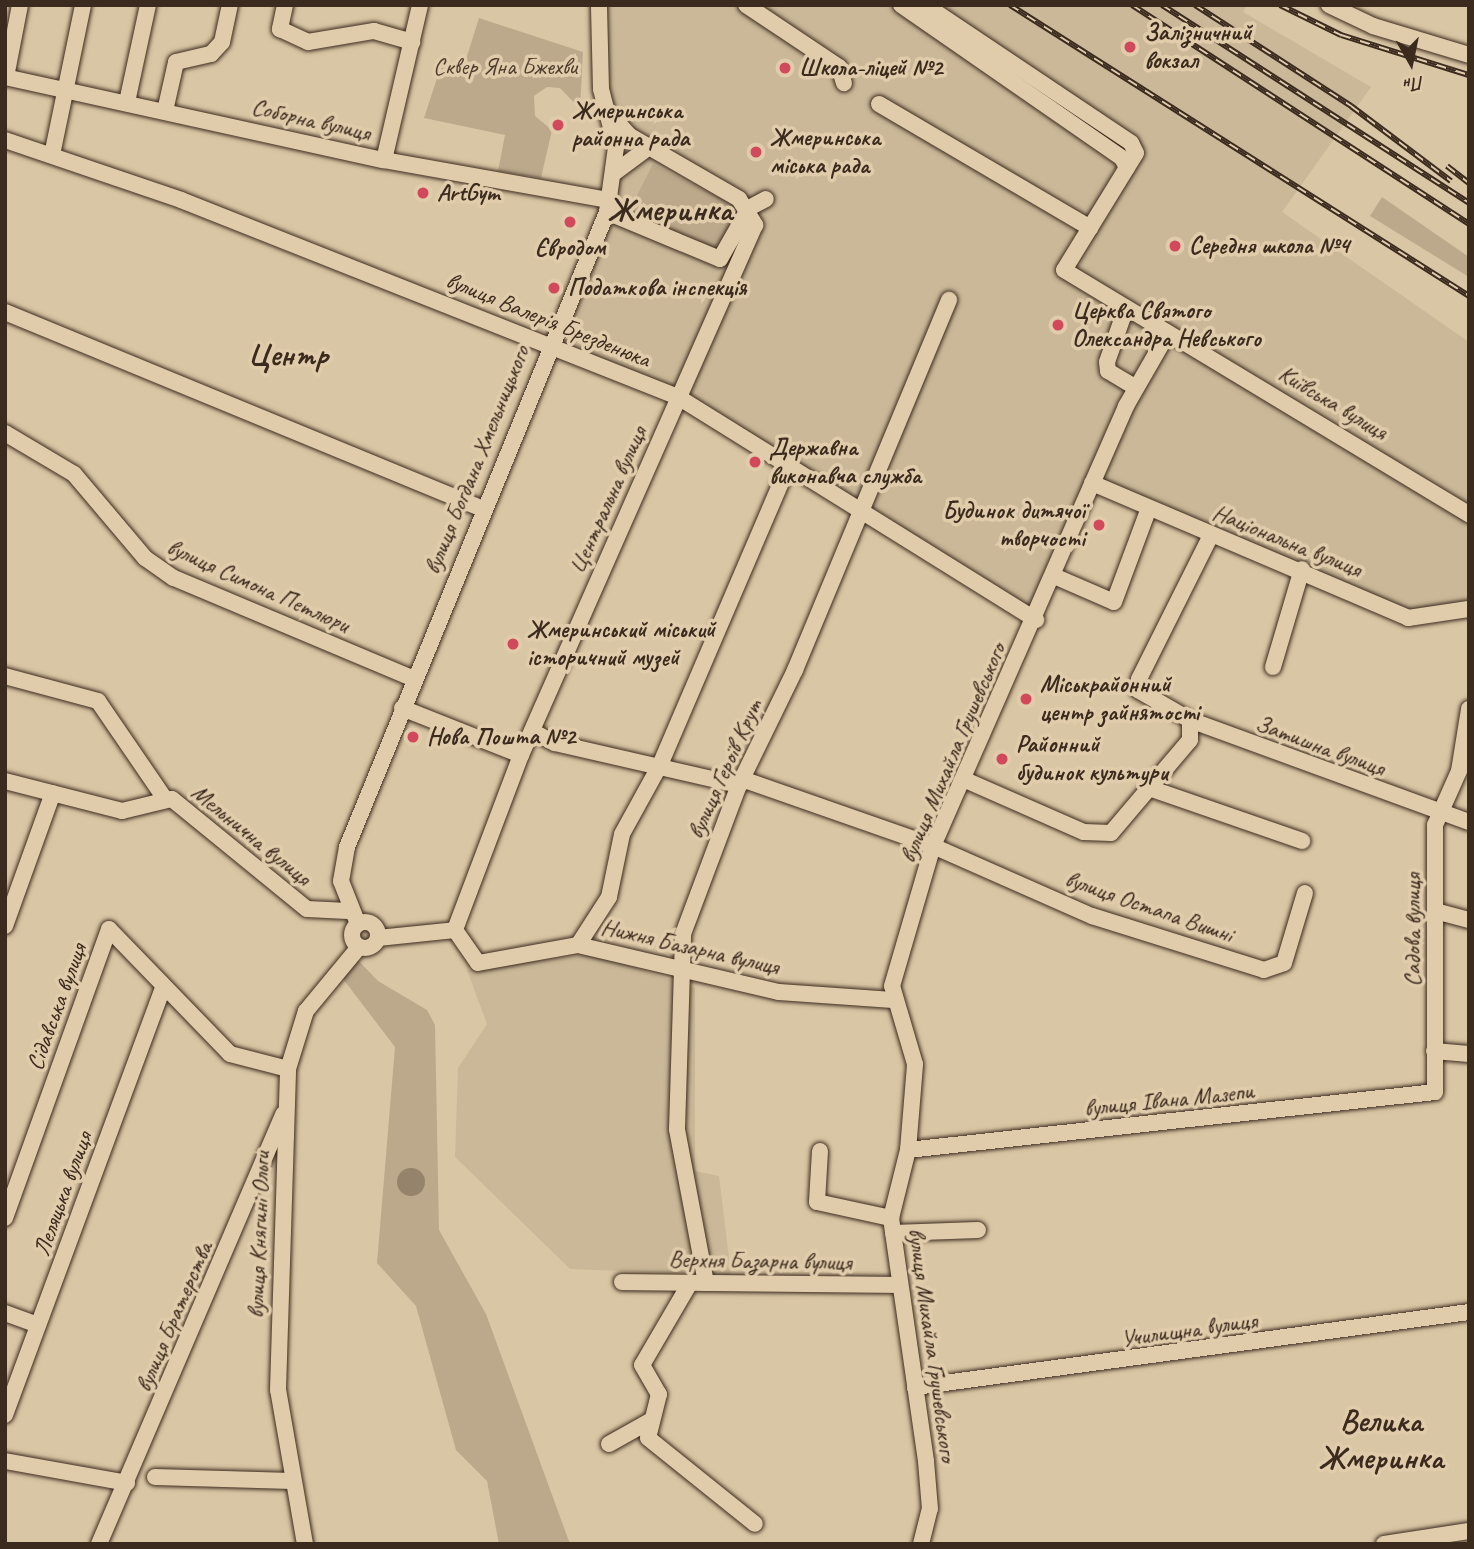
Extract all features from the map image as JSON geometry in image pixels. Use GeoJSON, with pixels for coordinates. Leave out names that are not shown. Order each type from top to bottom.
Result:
{"type":"FeatureCollection","features":[{"type":"Feature","properties":{"kind":"street"},"geometry":{"type":"LineString","coordinates":[[5,77],[20,5]]}},
{"type":"Feature","properties":{"kind":"street"},"geometry":{"type":"LineString","coordinates":[[52,155],[83,5]]}},
{"type":"Feature","properties":{"kind":"street"},"geometry":{"type":"LineString","coordinates":[[127,102],[148,5]]}},
{"type":"Feature","properties":{"kind":"street"},"geometry":{"type":"LineString","coordinates":[[164,111],[176,62],[216,48],[230,5]]}},
{"type":"Feature","properties":{"kind":"street"},"geometry":{"type":"LineString","coordinates":[[285,5],[280,29],[308,42],[374,31],[412,41]]}},
{"type":"Feature","properties":{"kind":"street"},"geometry":{"type":"LineString","coordinates":[[384,160],[420,5]]}},
{"type":"Feature","properties":{"kind":"street","name":"вулиця Богдана Хмельницького"},"geometry":{"type":"LineString","coordinates":[[359,947],[352,936],[353,917],[343,860],[548,344],[608,206],[614,173],[611,115],[601,89],[599,5]]}},
{"type":"Feature","properties":{"kind":"street"},"geometry":{"type":"LineString","coordinates":[[746,5],[839,67],[844,83]]}},
{"type":"Feature","properties":{"kind":"street"},"geometry":{"type":"LineString","coordinates":[[901,5],[1122,158],[1127,168]]}},
{"type":"Feature","properties":{"kind":"street"},"geometry":{"type":"LineString","coordinates":[[879,104],[1090,229],[1136,153],[1131,143],[925,5]]}},
{"type":"Feature","properties":{"kind":"street"},"geometry":{"type":"LineString","coordinates":[[1329,5],[1373,26],[1469,55]]}},
{"type":"Feature","properties":{"kind":"street","name":"Соборна вулиця"},"geometry":{"type":"LineString","coordinates":[[5,77],[608,206],[720,259],[749,208]]}},
{"type":"Feature","properties":{"kind":"street"},"geometry":{"type":"LineString","coordinates":[[611,115],[649,147],[749,208],[766,199]]}},
{"type":"Feature","properties":{"kind":"street","name":"вулиця Валерія Брезденюка"},"geometry":{"type":"LineString","coordinates":[[5,140],[52,155],[548,344],[678,397],[1036,620]]}},
{"type":"Feature","properties":{"kind":"street"},"geometry":{"type":"LineString","coordinates":[[614,173],[649,147]]}},
{"type":"Feature","properties":{"kind":"street","name":"Центральна вулиця"},"geometry":{"type":"LineString","coordinates":[[455,930],[521,755],[755,225],[749,208]]}},
{"type":"Feature","properties":{"kind":"street","name":"Київська вулиця"},"geometry":{"type":"LineString","coordinates":[[1090,229],[1064,270],[1469,514]]}},
{"type":"Feature","properties":{"kind":"street","name":"вулиця Героїв Крут"},"geometry":{"type":"LineString","coordinates":[[698,1283],[677,1129],[678,968],[683,934],[740,782],[861,510],[949,300]]}},
{"type":"Feature","properties":{"kind":"street"},"geometry":{"type":"LineString","coordinates":[[1126,307],[1107,362],[1108,371],[1135,387]]}},
{"type":"Feature","properties":{"kind":"street"},"geometry":{"type":"LineString","coordinates":[[5,312],[483,509]]}},
{"type":"Feature","properties":{"kind":"street","name":"вулиця Михайла Грушевського"},"geometry":{"type":"LineString","coordinates":[[921,1544],[930,1509],[915,1387],[896,1285],[892,1226],[908,1150],[915,1064],[893,1000],[933,846],[1036,620],[1135,387],[1168,333]]}},
{"type":"Feature","properties":{"kind":"street","name":"вулиця Симона Петлюри"},"geometry":{"type":"LineString","coordinates":[[5,433],[75,474],[145,558],[174,578],[414,679]]}},
{"type":"Feature","properties":{"kind":"street"},"geometry":{"type":"LineString","coordinates":[[578,945],[610,897],[622,834],[660,765],[789,464]]}},
{"type":"Feature","properties":{"kind":"street","name":"Національна вулиця"},"geometry":{"type":"LineString","coordinates":[[1092,483],[1211,535],[1302,569],[1415,620],[1468,612]]}},
{"type":"Feature","properties":{"kind":"street"},"geometry":{"type":"LineString","coordinates":[[1054,576],[1114,602],[1149,508]]}},
{"type":"Feature","properties":{"kind":"street","name":"Затишна вулиця"},"geometry":{"type":"LineString","coordinates":[[1211,535],[1139,679],[1138,690],[1190,720],[1469,822]]}},
{"type":"Feature","properties":{"kind":"street"},"geometry":{"type":"LineString","coordinates":[[1273,667],[1302,569]]}},
{"type":"Feature","properties":{"kind":"street","name":"Мельнична вулиця"},"geometry":{"type":"LineString","coordinates":[[5,676],[98,701],[164,799],[195,812],[307,909],[353,917]]}},
{"type":"Feature","properties":{"kind":"street"},"geometry":{"type":"LineString","coordinates":[[402,708],[521,755]]}},
{"type":"Feature","properties":{"kind":"street"},"geometry":{"type":"LineString","coordinates":[[1437,812],[1463,775],[1469,709]]}},
{"type":"Feature","properties":{"kind":"street"},"geometry":{"type":"LineString","coordinates":[[963,779],[1100,836],[1111,833],[1152,789],[1189,740],[1190,720]]}},
{"type":"Feature","properties":{"kind":"street"},"geometry":{"type":"LineString","coordinates":[[532,731],[555,743],[740,782],[933,846]]}},
{"type":"Feature","properties":{"kind":"street","name":"Мельнична вулиця"},"geometry":{"type":"LineString","coordinates":[[5,781],[122,811],[164,799]]}},
{"type":"Feature","properties":{"kind":"street"},"geometry":{"type":"LineString","coordinates":[[1152,789],[1302,841]]}},
{"type":"Feature","properties":{"kind":"street"},"geometry":{"type":"LineString","coordinates":[[5,926],[53,793]]}},
{"type":"Feature","properties":{"kind":"street","name":"Садова вулиця"},"geometry":{"type":"LineString","coordinates":[[1434,1092],[1439,912],[1437,812]]}},
{"type":"Feature","properties":{"kind":"street","name":"вулиця Остапа Вишні"},"geometry":{"type":"LineString","coordinates":[[933,846],[1092,916],[1264,970],[1284,963],[1305,893]]}},
{"type":"Feature","properties":{"kind":"street"},"geometry":{"type":"LineString","coordinates":[[1439,912],[1469,920]]}},
{"type":"Feature","properties":{"kind":"street"},"geometry":{"type":"LineString","coordinates":[[353,917],[372,923],[378,937]]}},
{"type":"Feature","properties":{"kind":"street","name":"Сідавська вулиця"},"geometry":{"type":"LineString","coordinates":[[5,1218],[108,929],[163,988]]}},
{"type":"Feature","properties":{"kind":"street"},"geometry":{"type":"LineString","coordinates":[[378,937],[455,930]]}},
{"type":"Feature","properties":{"kind":"street","name":"Нижня Базарна вулиця"},"geometry":{"type":"LineString","coordinates":[[455,930],[478,963],[578,945],[779,992],[893,1000]]}},
{"type":"Feature","properties":{"kind":"street"},"geometry":{"type":"LineString","coordinates":[[359,947],[372,947],[378,937]]}},
{"type":"Feature","properties":{"kind":"street","name":"вулиця Княгині Ольги"},"geometry":{"type":"LineString","coordinates":[[305,1544],[278,1390],[288,1069],[306,1011],[359,947]]}},
{"type":"Feature","properties":{"kind":"street"},"geometry":{"type":"LineString","coordinates":[[163,988],[230,1054],[288,1069]]}},
{"type":"Feature","properties":{"kind":"street","name":"Леляцька вулиця"},"geometry":{"type":"LineString","coordinates":[[5,1415],[163,988]]}},
{"type":"Feature","properties":{"kind":"street"},"geometry":{"type":"LineString","coordinates":[[1434,1051],[1469,1054]]}},
{"type":"Feature","properties":{"kind":"street","name":"вулиця Івана Мазепи"},"geometry":{"type":"LineString","coordinates":[[908,1150],[1434,1092]]}},
{"type":"Feature","properties":{"kind":"street","name":"вулиця Братерства"},"geometry":{"type":"LineString","coordinates":[[99,1544],[286,1106]]}},
{"type":"Feature","properties":{"kind":"street"},"geometry":{"type":"LineString","coordinates":[[820,1152],[817,1202],[892,1226],[978,1230]]}},
{"type":"Feature","properties":{"kind":"street","name":"Верхня Базарна вулиця"},"geometry":{"type":"LineString","coordinates":[[622,1282],[896,1285]]}},
{"type":"Feature","properties":{"kind":"street"},"geometry":{"type":"LineString","coordinates":[[698,1283],[642,1365],[659,1394],[650,1421],[648,1438],[755,1524]]}},
{"type":"Feature","properties":{"kind":"street","name":"Училищна вулиця"},"geometry":{"type":"LineString","coordinates":[[915,1387],[1469,1311]]}},
{"type":"Feature","properties":{"kind":"street"},"geometry":{"type":"LineString","coordinates":[[5,1313],[38,1325]]}},
{"type":"Feature","properties":{"kind":"street"},"geometry":{"type":"LineString","coordinates":[[609,1444],[650,1421]]}},
{"type":"Feature","properties":{"kind":"street"},"geometry":{"type":"LineString","coordinates":[[5,1461],[127,1483]]}},
{"type":"Feature","properties":{"kind":"street"},"geometry":{"type":"LineString","coordinates":[[155,1477],[292,1481]]}},
{"type":"Feature","properties":{"kind":"street"},"geometry":{"type":"LineString","coordinates":[[1384,1544],[1469,1531]]}},
{"type":"Feature","properties":{"kind":"shaded area"},"geometry":{"type":"Polygon","coordinates":[[[599,5],[1247,5],[1243,12],[1371,87],[1282,212],[1469,342],[1469,620],[1468,610],[1423,619],[1093,483],[1036,620],[700,408],[548,344],[603,224],[611,115],[599,5]]]}},
{"type":"Feature","properties":{"kind":"shaded area"},"geometry":{"type":"Polygon","coordinates":[[[594,954],[695,988],[695,1171],[719,1176],[731,1275],[570,1269],[455,1157],[458,1068],[487,1024],[467,970],[594,954]]]}},
{"type":"Feature","properties":{"kind":"shaded area"},"geometry":{"type":"Polygon","coordinates":[[[411,1168],[421,1172],[425,1182],[421,1192],[411,1196],[401,1192],[397,1182],[401,1172],[411,1168]]]}},
{"type":"Feature","properties":{"kind":"green space","name":"Сквер Яна Бжехви"},"geometry":{"type":"Polygon","coordinates":[[[479,18],[583,52],[580,109],[560,88],[547,87],[534,96],[535,116],[552,130],[541,178],[498,171],[505,135],[424,118],[441,66],[462,72],[479,18]]]}},
{"type":"Feature","properties":{"kind":"green space"},"geometry":{"type":"Polygon","coordinates":[[[653,164],[740,208],[716,256],[629,211],[653,164]]]}},
{"type":"Feature","properties":{"kind":"green space"},"geometry":{"type":"Polygon","coordinates":[[[1382,197],[1469,257],[1469,277],[1370,216],[1382,197]]]}},
{"type":"Feature","properties":{"kind":"green space"},"geometry":{"type":"Polygon","coordinates":[[[352,954],[378,981],[427,1010],[435,1025],[439,1230],[486,1314],[570,1544],[499,1544],[487,1481],[456,1450],[416,1306],[377,1263],[395,1047],[337,971],[352,954]]]}},
{"type":"Feature","properties":{"kind":"railway"},"geometry":{"type":"LineString","coordinates":[[1010,5],[1469,296]]}},
{"type":"Feature","properties":{"kind":"railway"},"geometry":{"type":"LineString","coordinates":[[1132,5],[1469,224]]}},
{"type":"Feature","properties":{"kind":"railway"},"geometry":{"type":"LineString","coordinates":[[1162,5],[1469,203]]}},
{"type":"Feature","properties":{"kind":"railway"},"geometry":{"type":"LineString","coordinates":[[1195,5],[1351,106],[1451,181]]}},
{"type":"Feature","properties":{"kind":"railway"},"geometry":{"type":"LineString","coordinates":[[1280,5],[1341,35],[1469,75]]}},
{"type":"Feature","properties":{"kind":"railway"},"geometry":{"type":"LineString","coordinates":[[1447,166],[1469,183]]}},
{"type":"Feature","properties":{"kind":"place","name":"Залізничний вокзал"},"geometry":{"type":"Point","coordinates":[1130,47]}},
{"type":"Feature","properties":{"kind":"place","name":"Школа-ліцей №2"},"geometry":{"type":"Point","coordinates":[785,68]}},
{"type":"Feature","properties":{"kind":"place","name":"Жмеринська районна рада"},"geometry":{"type":"Point","coordinates":[558,125]}},
{"type":"Feature","properties":{"kind":"place","name":"Жмеринська міська рада"},"geometry":{"type":"Point","coordinates":[756,152]}},
{"type":"Feature","properties":{"kind":"place","name":"ArtGym"},"geometry":{"type":"Point","coordinates":[423,193]}},
{"type":"Feature","properties":{"kind":"place","name":"Євродом"},"geometry":{"type":"Point","coordinates":[570,222]}},
{"type":"Feature","properties":{"kind":"place","name":"Середня школа №4"},"geometry":{"type":"Point","coordinates":[1175,246]}},
{"type":"Feature","properties":{"kind":"place","name":"Податкова інспекція"},"geometry":{"type":"Point","coordinates":[554,288]}},
{"type":"Feature","properties":{"kind":"place","name":"Церква Святого Олександра Невського"},"geometry":{"type":"Point","coordinates":[1058,325]}},
{"type":"Feature","properties":{"kind":"place","name":"Державна виконавча служба"},"geometry":{"type":"Point","coordinates":[755,462]}},
{"type":"Feature","properties":{"kind":"place","name":"Будинок дитячої творчості"},"geometry":{"type":"Point","coordinates":[1099,525]}},
{"type":"Feature","properties":{"kind":"place","name":"Жмеринський міський історичний музей"},"geometry":{"type":"Point","coordinates":[513,644]}},
{"type":"Feature","properties":{"kind":"place","name":"Міськрайонний центр зайнятості"},"geometry":{"type":"Point","coordinates":[1026,699]}},
{"type":"Feature","properties":{"kind":"place","name":"Нова Пошта №2"},"geometry":{"type":"Point","coordinates":[413,737]}},
{"type":"Feature","properties":{"kind":"place","name":"Районний будинок культури"},"geometry":{"type":"Point","coordinates":[1002,759]}},
{"type":"Feature","properties":{"kind":"district","name":"Жмеринка"},"geometry":{"type":"Point","coordinates":[670,210]}},
{"type":"Feature","properties":{"kind":"district","name":"Центр"},"geometry":{"type":"Point","coordinates":[288,355]}},
{"type":"Feature","properties":{"kind":"district","name":"Велика Жмеринка"},"geometry":{"type":"Point","coordinates":[1381,1440]}}]}
